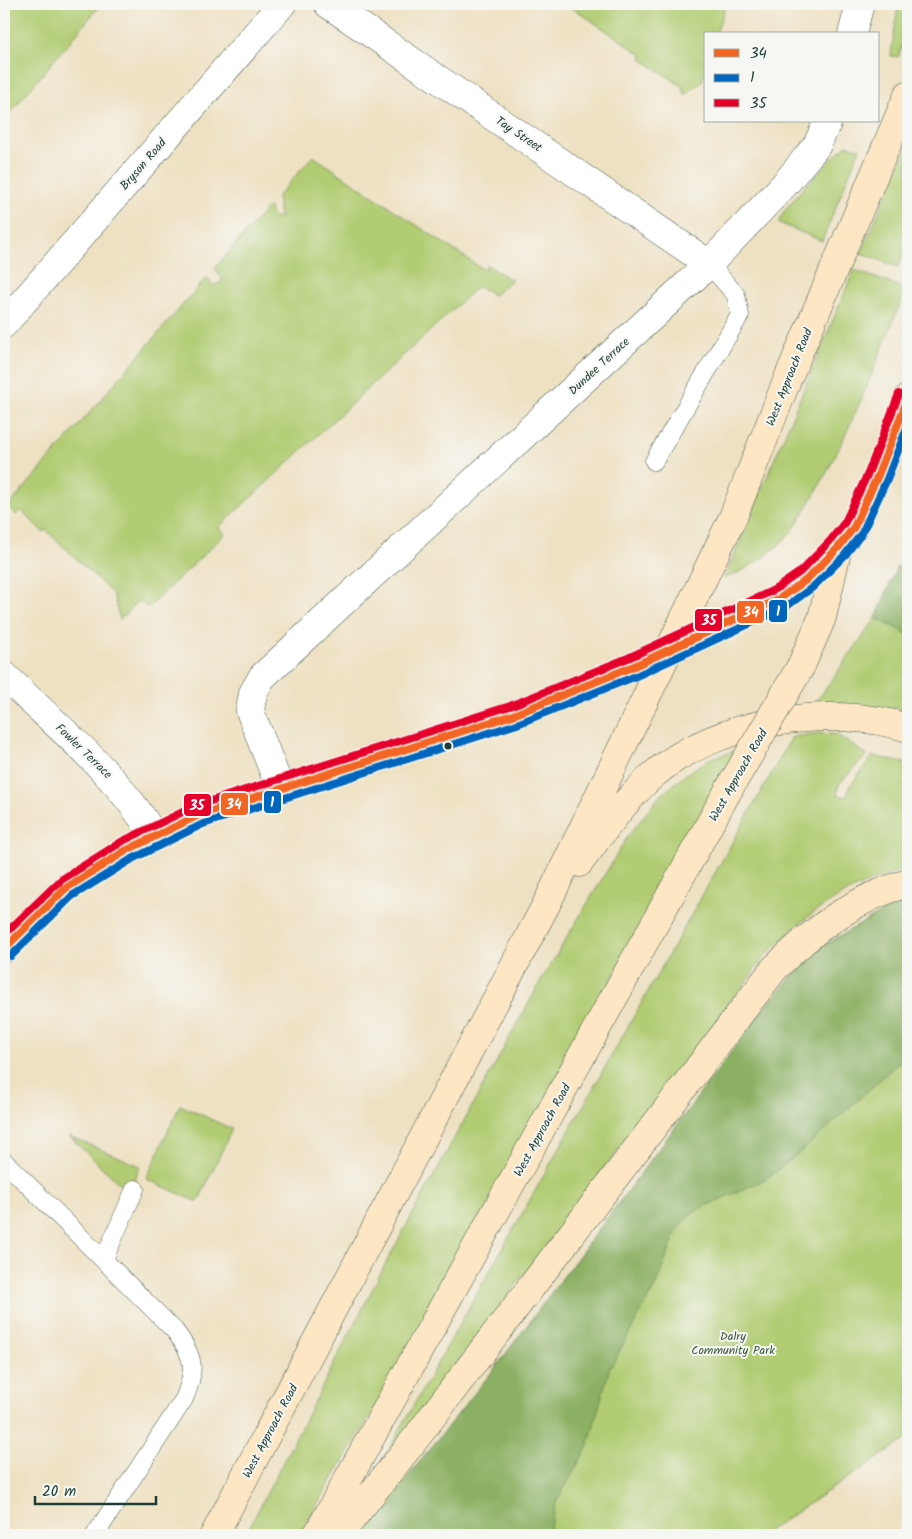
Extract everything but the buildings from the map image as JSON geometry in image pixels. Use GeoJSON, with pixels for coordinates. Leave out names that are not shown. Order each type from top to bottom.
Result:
{"type":"FeatureCollection","features":[{"type":"Feature","properties":{"kind":"street","name":"Bryson Road"},"geometry":{"type":"LineString","coordinates":[[4,324],[282,4]]}},
{"type":"Feature","properties":{"kind":"street","name":"Tay Street"},"geometry":{"type":"LineString","coordinates":[[328,4],[709,264]]}},
{"type":"Feature","properties":{"kind":"street"},"geometry":{"type":"LineString","coordinates":[[853,32],[860,4]]}},
{"type":"Feature","properties":{"kind":"street","name":"West Approach Road"},"geometry":{"type":"LineString","coordinates":[[214,1535],[548,901],[733,517],[788,378],[908,95]]}},
{"type":"Feature","properties":{"kind":"street","name":"Dundee Terrace"},"geometry":{"type":"LineString","coordinates":[[280,788],[250,711],[253,693],[262,676],[709,264],[817,145],[828,122]]}},
{"type":"Feature","properties":{"kind":"street"},"geometry":{"type":"LineString","coordinates":[[4,949],[66,888],[154,836],[199,815],[513,715],[632,667],[779,599],[806,580],[838,548],[854,527],[878,475],[908,398]]}},
{"type":"Feature","properties":{"kind":"street","name":"West Approach Road"},"geometry":{"type":"LineString","coordinates":[[316,1535],[729,789],[801,666],[822,618],[838,548]]}},
{"type":"Feature","properties":{"kind":"street","name":"Fowler Terrace"},"geometry":{"type":"LineString","coordinates":[[4,675],[116,783],[137,807],[154,836]]}},
{"type":"Feature","properties":{"kind":"street","name":"West Approach Road"},"geometry":{"type":"LineString","coordinates":[[548,901],[637,791],[676,758],[740,730],[782,721],[808,718],[869,719],[908,728]]}},
{"type":"Feature","properties":{"kind":"street"},"geometry":{"type":"LineString","coordinates":[[339,1535],[425,1426],[774,969],[802,940],[831,918],[863,900],[908,883]]}},
{"type":"Feature","properties":{"kind":"lane"},"geometry":{"type":"LineString","coordinates":[[654,461],[740,315],[736,295],[709,264]]}},
{"type":"Feature","properties":{"kind":"lane"},"geometry":{"type":"LineString","coordinates":[[4,1161],[174,1330],[187,1347],[193,1365],[192,1382],[184,1399],[96,1535]]}},
{"type":"Feature","properties":{"kind":"lane"},"geometry":{"type":"LineString","coordinates":[[104,1259],[134,1189]]}},
{"type":"Feature","properties":{"kind":"green space"},"geometry":{"type":"Polygon","coordinates":[[[4,4],[91,4],[98,8],[4,120],[4,4]]]}},
{"type":"Feature","properties":{"kind":"green space"},"geometry":{"type":"Polygon","coordinates":[[[567,4],[726,4],[717,32],[704,32],[704,74],[702,81],[685,95],[682,86],[641,59],[642,55],[567,4]]]}},
{"type":"Feature","properties":{"kind":"green space"},"geometry":{"type":"Polygon","coordinates":[[[898,4],[908,4],[908,31],[898,57],[891,56],[898,4]]]}},
{"type":"Feature","properties":{"kind":"green space"},"geometry":{"type":"Polygon","coordinates":[[[908,144],[908,240],[898,267],[861,253],[908,144]]]}},
{"type":"Feature","properties":{"kind":"green space"},"geometry":{"type":"Polygon","coordinates":[[[846,145],[860,148],[822,241],[779,223],[787,207],[846,145]]]}},
{"type":"Feature","properties":{"kind":"green space"},"geometry":{"type":"Polygon","coordinates":[[[313,156],[484,270],[487,265],[512,280],[493,295],[477,287],[219,527],[225,534],[148,608],[139,600],[120,620],[113,594],[46,530],[43,532],[21,510],[16,515],[8,507],[207,277],[213,286],[223,281],[215,268],[269,206],[273,218],[280,218],[277,197],[313,156]]]}},
{"type":"Feature","properties":{"kind":"green space"},"geometry":{"type":"Polygon","coordinates":[[[854,270],[906,289],[863,396],[826,474],[791,532],[776,548],[748,568],[724,579],[854,270]]]}},
{"type":"Feature","properties":{"kind":"green space"},"geometry":{"type":"Polygon","coordinates":[[[897,566],[908,573],[908,634],[876,618],[897,566]]]}},
{"type":"Feature","properties":{"kind":"green space"},"geometry":{"type":"Polygon","coordinates":[[[876,618],[908,634],[908,711],[899,708],[814,705],[876,618]]]}},
{"type":"Feature","properties":{"kind":"green space"},"geometry":{"type":"Polygon","coordinates":[[[818,733],[836,734],[867,755],[839,784],[837,795],[847,797],[849,787],[873,756],[908,764],[908,868],[847,892],[830,902],[797,926],[764,958],[381,1463],[792,737],[818,733]]]}},
{"type":"Feature","properties":{"kind":"green space"},"geometry":{"type":"Polygon","coordinates":[[[735,751],[728,768],[404,1359],[299,1535],[251,1535],[247,1532],[388,1259],[542,979],[628,836],[659,797],[686,774],[711,758],[735,751]]]}},
{"type":"Feature","properties":{"kind":"green space","name":"Dalry Community Park"},"geometry":{"type":"Polygon","coordinates":[[[908,902],[908,1438],[762,1535],[361,1535],[499,1363],[765,1007],[814,951],[892,906],[908,902]]]}},
{"type":"Feature","properties":{"kind":"green space"},"geometry":{"type":"Polygon","coordinates":[[[908,902],[908,1054],[804,1149],[766,1179],[696,1210],[678,1228],[656,1285],[609,1370],[588,1446],[556,1503],[548,1535],[361,1535],[499,1363],[765,1007],[814,951],[892,906],[908,902]]]}},
{"type":"Feature","properties":{"kind":"green space"},"geometry":{"type":"Polygon","coordinates":[[[180,1105],[232,1129],[198,1202],[146,1179],[180,1105]]]}},
{"type":"Feature","properties":{"kind":"green space"},"geometry":{"type":"Polygon","coordinates":[[[69,1136],[140,1166],[129,1193],[69,1136]]]}},
{"type":"Feature","properties":{"kind":"transit line","name":"35"},"geometry":{"type":"LineString","coordinates":[[4,935],[61,880],[123,841],[195,806],[510,706],[628,658],[774,590],[800,572],[830,541],[845,522],[869,471],[899,394]]}},
{"type":"Feature","properties":{"kind":"transit line","name":"34"},"geometry":{"type":"LineString","coordinates":[[4,949],[66,888],[127,850],[199,815],[513,715],[632,667],[779,599],[806,580],[838,548],[854,527],[878,475],[908,398]]}},
{"type":"Feature","properties":{"kind":"transit line","name":"1"},"geometry":{"type":"LineString","coordinates":[[11,956],[72,896],[132,859],[203,824],[517,724],[636,676],[784,608],[813,587],[845,555],[862,533],[887,479],[908,425]]}}]}
